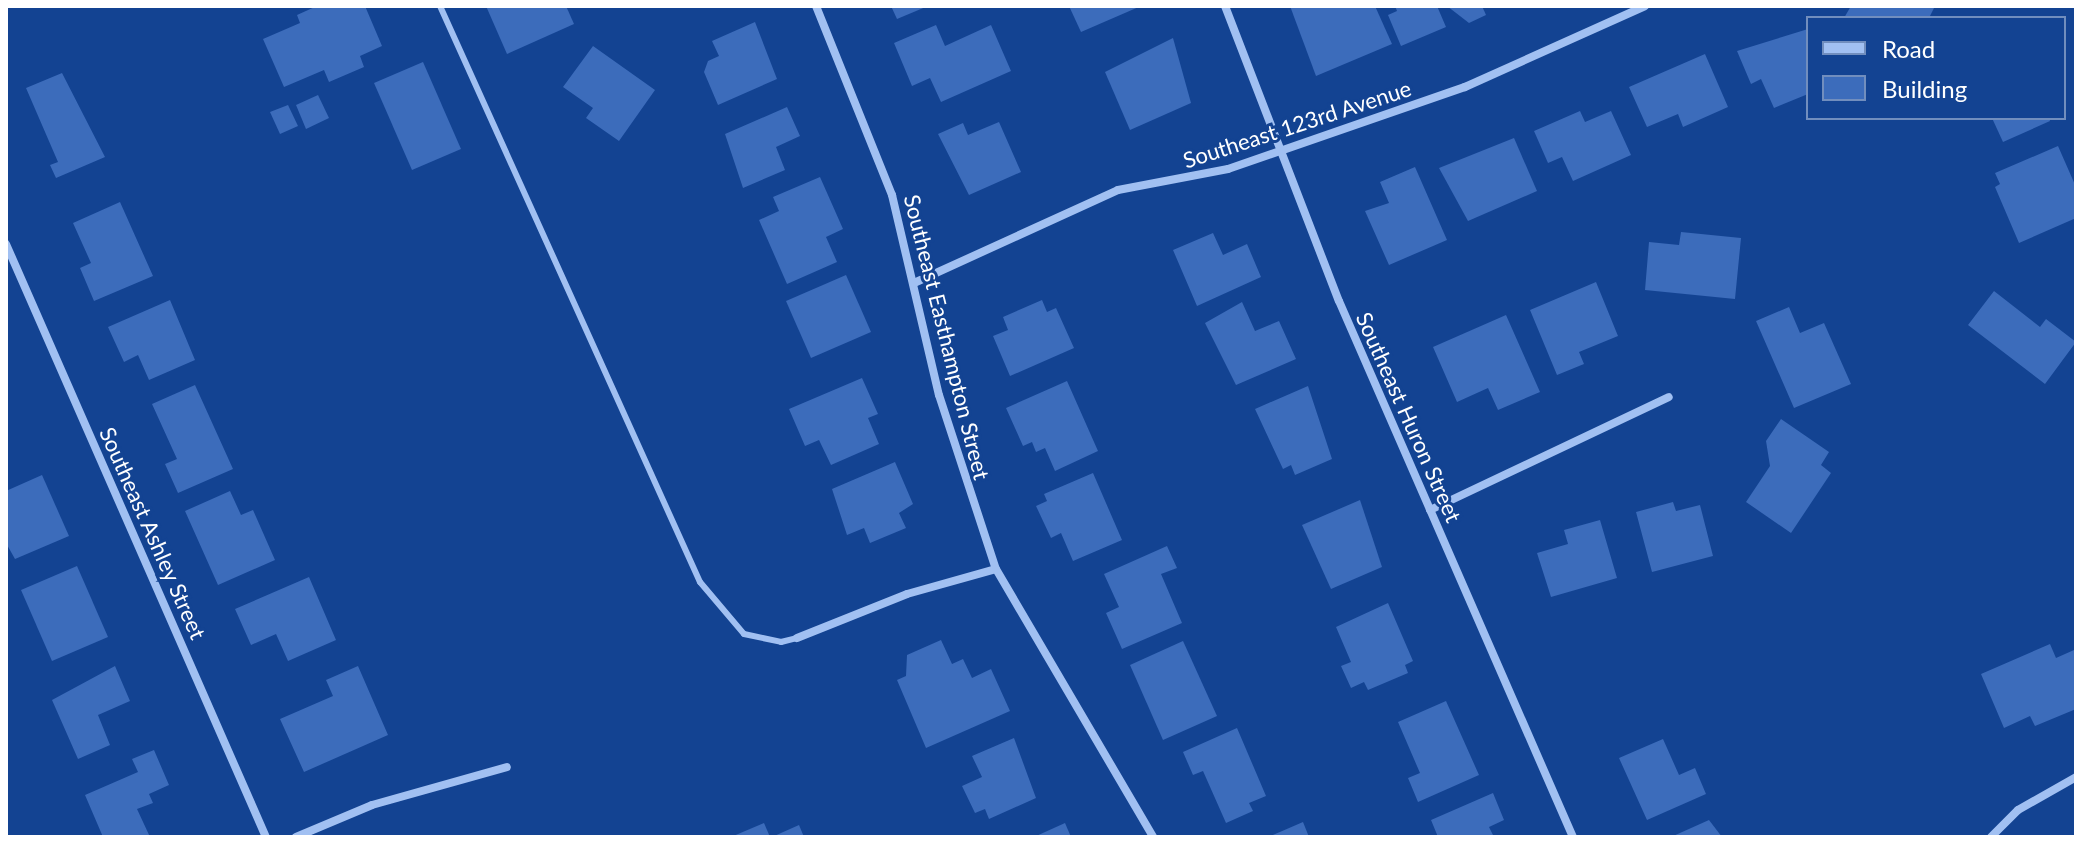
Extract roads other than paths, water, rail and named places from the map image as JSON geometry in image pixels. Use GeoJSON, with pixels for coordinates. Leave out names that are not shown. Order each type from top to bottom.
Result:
{"type":"FeatureCollection","features":[{"type":"Feature","properties":{"kind":"street","name":"Southeast Easthampton Street"},"geometry":{"type":"LineString","coordinates":[[816,6],[892,195],[964,482],[996,569],[1153,837]]}},
{"type":"Feature","properties":{"kind":"street","name":"Southeast Huron Street"},"geometry":{"type":"LineString","coordinates":[[1225,6],[1339,301],[1573,837]]}},
{"type":"Feature","properties":{"kind":"street","name":"Southeast 123rd Avenue"},"geometry":{"type":"LineString","coordinates":[[914,283],[1118,190],[1192,179],[1282,151],[1465,87],[1645,6]]}},
{"type":"Feature","properties":{"kind":"street","name":"Southeast Ashley Street"},"geometry":{"type":"LineString","coordinates":[[6,244],[266,837]]}},
{"type":"Feature","properties":{"kind":"street"},"geometry":{"type":"LineString","coordinates":[[1430,510],[1669,397]]}},
{"type":"Feature","properties":{"kind":"street"},"geometry":{"type":"LineString","coordinates":[[797,638],[907,594],[996,569]]}},
{"type":"Feature","properties":{"kind":"street"},"geometry":{"type":"LineString","coordinates":[[296,837],[372,805],[507,767]]}},
{"type":"Feature","properties":{"kind":"street"},"geometry":{"type":"LineString","coordinates":[[1991,836],[2018,810],[2076,777]]}},
{"type":"Feature","properties":{"kind":"lane"},"geometry":{"type":"LineString","coordinates":[[440,6],[700,582],[744,634],[781,642],[797,638]]}}]}
